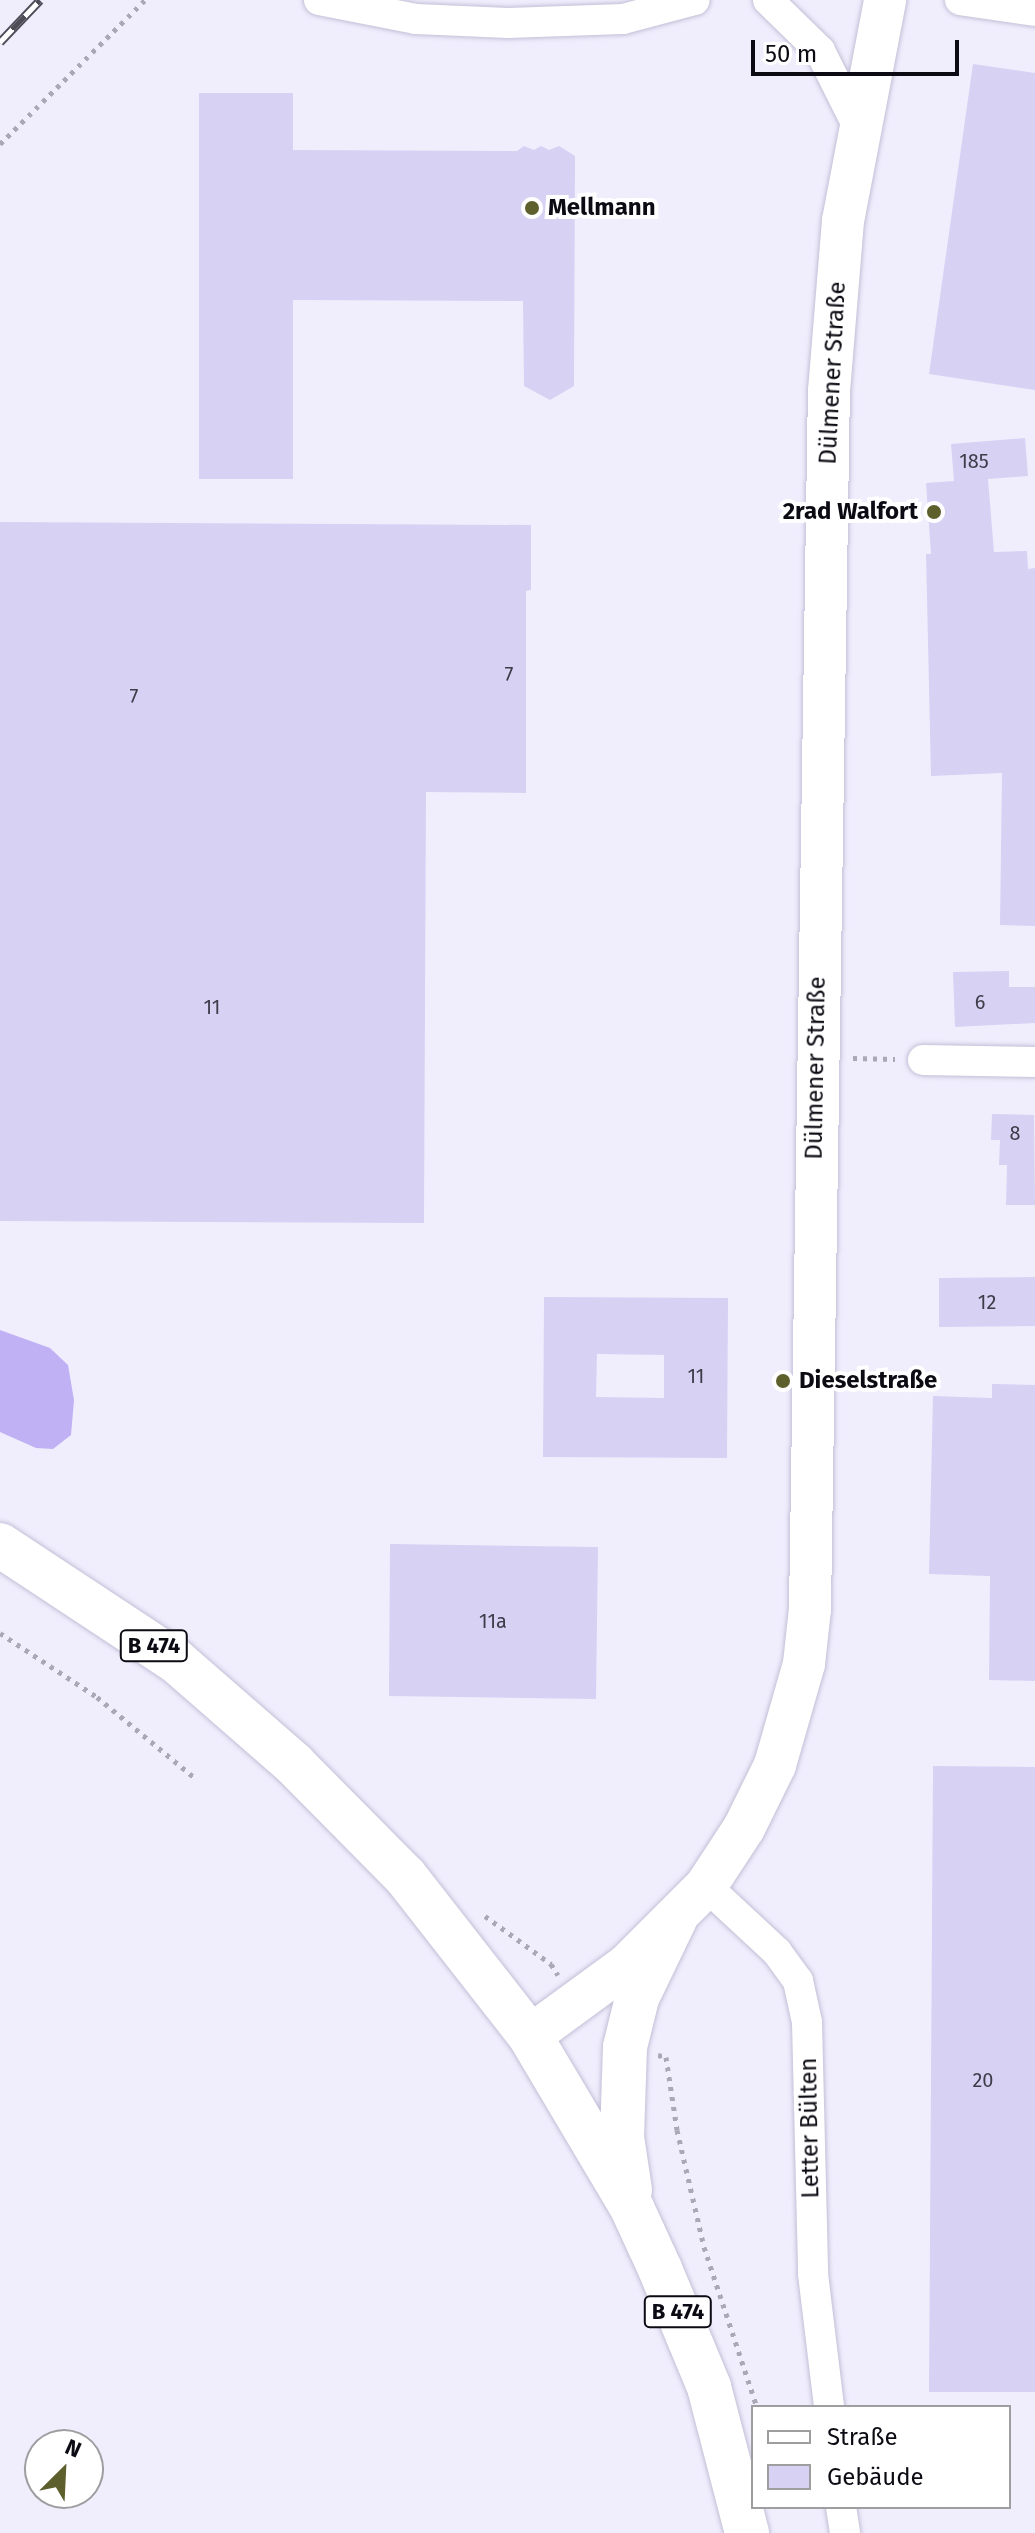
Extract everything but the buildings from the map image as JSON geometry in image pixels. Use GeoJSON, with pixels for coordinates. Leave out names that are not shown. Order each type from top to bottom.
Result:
{"type":"FeatureCollection","features":[{"type":"Feature","properties":{"kind":"main road","name":"B 474"},"geometry":{"type":"LineString","coordinates":[[0,1545],[176,1661],[294,1764],[405,1876],[530,2036],[632,2208],[709,2387],[747,2533]]}},
{"type":"Feature","properties":{"kind":"main road"},"geometry":{"type":"LineString","coordinates":[[632,2208],[622,2137],[625,2047],[637,1998],[675,1919]]}},
{"type":"Feature","properties":{"kind":"street"},"geometry":{"type":"LineString","coordinates":[[319,0],[416,19],[508,23],[623,19],[695,0]]}},
{"type":"Feature","properties":{"kind":"street"},"geometry":{"type":"LineString","coordinates":[[768,0],[820,51],[859,129]]}},
{"type":"Feature","properties":{"kind":"street","name":"Dülmener Straße"},"geometry":{"type":"LineString","coordinates":[[530,2036],[627,1965],[706,1886],[744,1828],[775,1765],[795,1702],[808,1634],[829,391],[843,221],[885,0]]}},
{"type":"Feature","properties":{"kind":"street"},"geometry":{"type":"LineString","coordinates":[[960,0],[1035,11]]}},
{"type":"Feature","properties":{"kind":"street"},"geometry":{"type":"LineString","coordinates":[[923,1060],[1035,1062]]}},
{"type":"Feature","properties":{"kind":"street","name":"Letter Bülten"},"geometry":{"type":"LineString","coordinates":[[706,1886],[777,1952],[798,1981],[807,2022],[813,2274],[829,2405]]}},
{"type":"Feature","properties":{"kind":"street"},"geometry":{"type":"LineString","coordinates":[[841,2509],[845,2533]]}},
{"type":"Feature","properties":{"kind":"path"},"geometry":{"type":"LineString","coordinates":[[0,144],[145,0]]}},
{"type":"Feature","properties":{"kind":"path"},"geometry":{"type":"LineString","coordinates":[[816,1057],[923,1060]]}},
{"type":"Feature","properties":{"kind":"path"},"geometry":{"type":"LineString","coordinates":[[0,1633],[97,1697],[196,1779]]}},
{"type":"Feature","properties":{"kind":"path"},"geometry":{"type":"LineString","coordinates":[[625,2047],[666,2057],[692,2202],[756,2405]]}},
{"type":"Feature","properties":{"kind":"shaded area"},"geometry":{"type":"Polygon","coordinates":[[[0,1330],[50,1348],[68,1365],[74,1400],[71,1435],[53,1449],[36,1448],[0,1432],[0,1330]]]}},
{"type":"Feature","properties":{"kind":"railway"},"geometry":{"type":"LineString","coordinates":[[0,42],[40,0]]}},
{"type":"Feature","properties":{"kind":"place","name":"Mellmann"},"geometry":{"type":"Point","coordinates":[532,208]}},
{"type":"Feature","properties":{"kind":"place","name":"2rad Walfort"},"geometry":{"type":"Point","coordinates":[934,512]}},
{"type":"Feature","properties":{"kind":"place","name":"Dieselstraße"},"geometry":{"type":"Point","coordinates":[783,1381]}}]}
